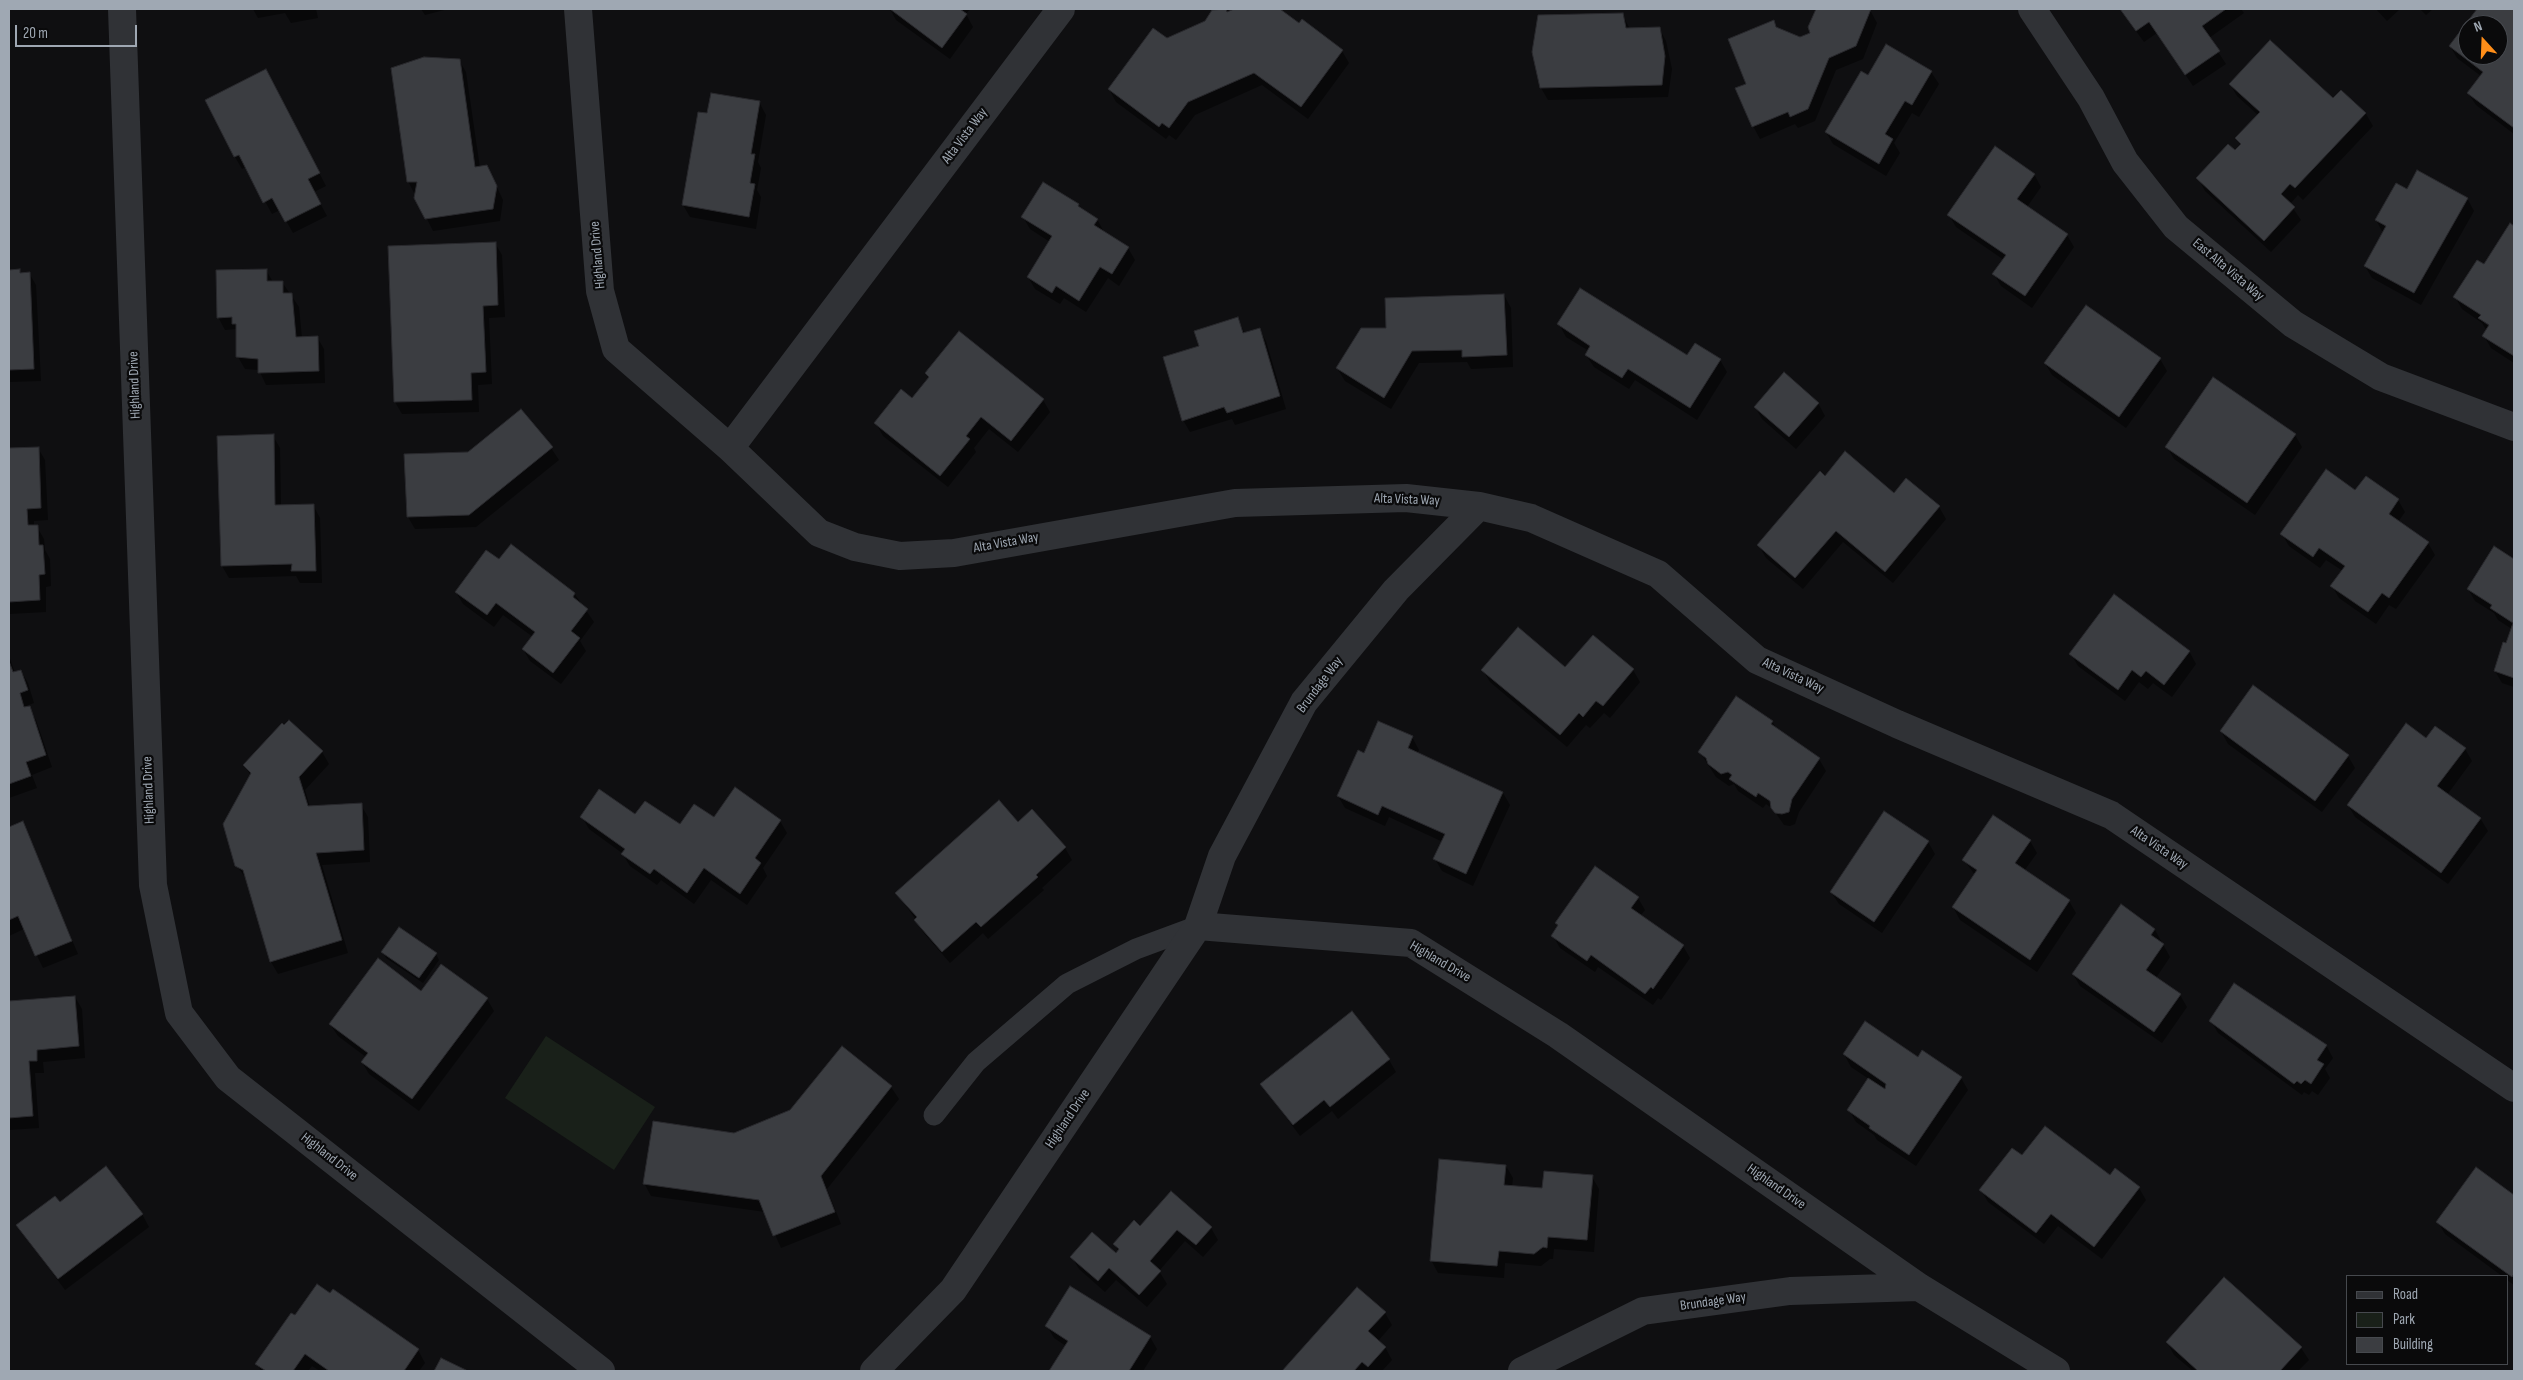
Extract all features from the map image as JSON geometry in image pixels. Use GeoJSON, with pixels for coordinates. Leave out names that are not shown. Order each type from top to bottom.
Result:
{"type":"FeatureCollection","features":[{"type":"Feature","properties":{"kind":"street","name":"Highland Drive"},"geometry":{"type":"LineString","coordinates":[[122,9],[153,885],[179,1013],[228,1078],[601,1371]]}},
{"type":"Feature","properties":{"kind":"street","name":"Highland Drive"},"geometry":{"type":"LineString","coordinates":[[578,9],[600,291],[616,349],[730,448]]}},
{"type":"Feature","properties":{"kind":"street","name":"Alta Vista Way"},"geometry":{"type":"LineString","coordinates":[[1061,9],[730,448],[819,533],[855,547],[900,556],[954,552],[1235,503],[1406,498],[1479,506],[1531,518],[1658,574],[1757,660],[1897,724],[2111,816],[2514,1088]]}},
{"type":"Feature","properties":{"kind":"street","name":"East Alta Vista Way"},"geometry":{"type":"LineString","coordinates":[[2032,9],[2091,98],[2126,162],[2176,228],[2293,324],[2381,377],[2514,426]]}},
{"type":"Feature","properties":{"kind":"street","name":"Brundage Way"},"geometry":{"type":"LineString","coordinates":[[1198,926],[1222,856],[1304,702],[1396,590],[1479,506]]}},
{"type":"Feature","properties":{"kind":"street","name":"Highland Drive"},"geometry":{"type":"LineString","coordinates":[[874,1371],[953,1290],[1198,926],[1411,943],[1558,1035],[1919,1286],[2056,1371]]}},
{"type":"Feature","properties":{"kind":"street","name":"Brundage Way"},"geometry":{"type":"LineString","coordinates":[[1522,1371],[1643,1311],[1790,1291],[1919,1286]]}},
{"type":"Feature","properties":{"kind":"lane"},"geometry":{"type":"LineString","coordinates":[[934,1115],[976,1062],[1067,984],[1136,949],[1198,926]]}},
{"type":"Feature","properties":{"kind":"green space"},"geometry":{"type":"Polygon","coordinates":[[[546,1036],[655,1107],[614,1170],[505,1098],[546,1036]]]}},
{"type":"Feature","properties":{"kind":"building"},"geometry":{"type":"Polygon","coordinates":[[[890,9],[960,9],[967,14],[942,48],[890,9]]]}},
{"type":"Feature","properties":{"kind":"building"},"geometry":{"type":"Polygon","coordinates":[[[1226,9],[1227,12],[1234,9],[1280,9],[1299,23],[1302,19],[1343,50],[1301,107],[1254,73],[1188,102],[1169,128],[1162,123],[1159,127],[1108,89],[1153,28],[1167,38],[1205,21],[1212,10],[1226,9]]]}},
{"type":"Feature","properties":{"kind":"building"},"geometry":{"type":"Polygon","coordinates":[[[1816,9],[1871,9],[1856,46],[1829,58],[1808,109],[1790,117],[1788,112],[1752,127],[1735,88],[1746,84],[1728,39],[1774,20],[1776,27],[1800,37],[1810,33],[1808,27],[1816,9]]]}},
{"type":"Feature","properties":{"kind":"building"},"geometry":{"type":"Polygon","coordinates":[[[2120,9],[2226,9],[2202,26],[2220,51],[2185,75],[2149,22],[2136,31],[2120,9]]]}},
{"type":"Feature","properties":{"kind":"building"},"geometry":{"type":"Polygon","coordinates":[[[2477,9],[2514,9],[2514,128],[2467,93],[2483,72],[2474,65],[2508,65],[2508,15],[2472,15],[2477,9]]]}},
{"type":"Feature","properties":{"kind":"building"},"geometry":{"type":"Polygon","coordinates":[[[1623,13],[1626,28],[1660,27],[1665,56],[1662,85],[1540,88],[1532,52],[1538,15],[1623,13]]]}},
{"type":"Feature","properties":{"kind":"building"},"geometry":{"type":"Polygon","coordinates":[[[2458,34],[2458,53],[2449,46],[2458,34]]]}},
{"type":"Feature","properties":{"kind":"building"},"geometry":{"type":"Polygon","coordinates":[[[2270,40],[2333,98],[2341,90],[2366,113],[2295,188],[2290,184],[2281,194],[2295,207],[2264,241],[2196,178],[2228,144],[2235,150],[2241,144],[2235,138],[2260,112],[2229,84],[2270,40]]]}},
{"type":"Feature","properties":{"kind":"building"},"geometry":{"type":"Polygon","coordinates":[[[1886,44],[1932,71],[1912,105],[1905,101],[1885,134],[1893,139],[1879,164],[1825,132],[1861,71],[1868,75],[1886,44]]]}},
{"type":"Feature","properties":{"kind":"building"},"geometry":{"type":"Polygon","coordinates":[[[424,57],[460,59],[475,167],[487,165],[497,186],[493,209],[425,219],[414,198],[417,182],[407,182],[391,68],[424,57]]]}},
{"type":"Feature","properties":{"kind":"building"},"geometry":{"type":"Polygon","coordinates":[[[266,69],[320,173],[308,179],[321,204],[285,222],[272,198],[263,203],[239,155],[234,157],[205,100],[266,69]]]}},
{"type":"Feature","properties":{"kind":"building"},"geometry":{"type":"Polygon","coordinates":[[[711,93],[760,101],[751,154],[755,154],[750,183],[755,184],[749,217],[682,205],[698,112],[707,113],[711,93]]]}},
{"type":"Feature","properties":{"kind":"building"},"geometry":{"type":"Polygon","coordinates":[[[1995,146],[2035,174],[2017,199],[2068,234],[2025,296],[1992,274],[2006,255],[1947,215],[1995,146]]]}},
{"type":"Feature","properties":{"kind":"building"},"geometry":{"type":"Polygon","coordinates":[[[2417,170],[2468,198],[2414,293],[2364,266],[2386,226],[2375,220],[2396,183],[2407,189],[2417,170]]]}},
{"type":"Feature","properties":{"kind":"building"},"geometry":{"type":"Polygon","coordinates":[[[1043,182],[1079,204],[1078,206],[1098,219],[1094,225],[1129,247],[1112,274],[1100,267],[1079,301],[1056,286],[1052,293],[1027,277],[1052,236],[1021,217],[1043,182]]]}},
{"type":"Feature","properties":{"kind":"building"},"geometry":{"type":"Polygon","coordinates":[[[2510,223],[2514,226],[2514,356],[2482,336],[2489,325],[2478,318],[2481,315],[2453,297],[2477,260],[2484,264],[2510,223]]]}},
{"type":"Feature","properties":{"kind":"building"},"geometry":{"type":"Polygon","coordinates":[[[496,242],[498,305],[483,306],[486,372],[471,373],[472,400],[394,402],[388,246],[496,242]]]}},
{"type":"Feature","properties":{"kind":"building"},"geometry":{"type":"Polygon","coordinates":[[[20,269],[20,273],[30,272],[34,369],[9,370],[9,270],[20,269]]]}},
{"type":"Feature","properties":{"kind":"building"},"geometry":{"type":"Polygon","coordinates":[[[267,269],[267,281],[283,281],[283,293],[292,293],[296,337],[318,336],[319,371],[258,373],[258,359],[236,357],[236,324],[232,324],[232,317],[217,318],[216,270],[267,269]]]}},
{"type":"Feature","properties":{"kind":"building"},"geometry":{"type":"Polygon","coordinates":[[[1580,288],[1687,355],[1695,343],[1721,359],[1690,408],[1628,369],[1622,378],[1585,355],[1590,346],[1557,324],[1580,288]]]}},
{"type":"Feature","properties":{"kind":"building"},"geometry":{"type":"Polygon","coordinates":[[[1504,294],[1507,355],[1462,357],[1462,350],[1412,351],[1384,398],[1336,368],[1361,328],[1386,328],[1385,298],[1504,294]]]}},
{"type":"Feature","properties":{"kind":"building"},"geometry":{"type":"Polygon","coordinates":[[[2086,305],[2161,358],[2119,417],[2044,363],[2086,305]]]}},
{"type":"Feature","properties":{"kind":"building"},"geometry":{"type":"Polygon","coordinates":[[[1238,317],[1243,333],[1260,328],[1280,396],[1227,413],[1224,407],[1182,421],[1163,357],[1199,346],[1194,331],[1238,317]]]}},
{"type":"Feature","properties":{"kind":"building"},"geometry":{"type":"Polygon","coordinates":[[[959,331],[1044,399],[1011,441],[981,417],[966,436],[970,439],[940,476],[874,423],[901,389],[912,398],[929,377],[925,373],[959,331]]]}},
{"type":"Feature","properties":{"kind":"building"},"geometry":{"type":"Polygon","coordinates":[[[1784,372],[1819,403],[1789,437],[1754,407],[1784,372]]]}},
{"type":"Feature","properties":{"kind":"building"},"geometry":{"type":"Polygon","coordinates":[[[2213,377],[2296,434],[2247,503],[2165,447],[2213,377]]]}},
{"type":"Feature","properties":{"kind":"building"},"geometry":{"type":"Polygon","coordinates":[[[521,409],[553,447],[469,515],[407,517],[404,454],[468,452],[521,409]]]}},
{"type":"Feature","properties":{"kind":"building"},"geometry":{"type":"Polygon","coordinates":[[[274,434],[275,505],[314,504],[316,571],[291,571],[292,564],[221,566],[217,436],[274,434]]]}},
{"type":"Feature","properties":{"kind":"building"},"geometry":{"type":"Polygon","coordinates":[[[39,447],[41,508],[27,509],[28,525],[38,525],[39,545],[43,545],[45,574],[39,575],[40,600],[9,602],[9,448],[39,447]]]}},
{"type":"Feature","properties":{"kind":"building"},"geometry":{"type":"Polygon","coordinates":[[[1845,451],[1894,493],[1906,478],[1940,506],[1885,572],[1836,531],[1795,578],[1757,545],[1820,471],[1825,476],[1845,451]]]}},
{"type":"Feature","properties":{"kind":"building"},"geometry":{"type":"Polygon","coordinates":[[[2326,469],[2355,490],[2366,476],[2399,499],[2389,514],[2429,542],[2389,598],[2382,593],[2368,612],[2330,586],[2345,566],[2319,548],[2313,557],[2280,534],[2326,469]]]}},
{"type":"Feature","properties":{"kind":"building"},"geometry":{"type":"Polygon","coordinates":[[[511,544],[575,593],[573,597],[588,609],[571,631],[580,638],[553,673],[522,649],[535,632],[496,603],[487,615],[455,592],[486,550],[499,559],[511,544]]]}},
{"type":"Feature","properties":{"kind":"building"},"geometry":{"type":"Polygon","coordinates":[[[2494,546],[2514,559],[2514,678],[2494,671],[2503,642],[2506,643],[2513,623],[2490,608],[2492,605],[2467,589],[2494,546]]]}},
{"type":"Feature","properties":{"kind":"building"},"geometry":{"type":"Polygon","coordinates":[[[2114,594],[2190,651],[2164,685],[2146,671],[2141,677],[2132,670],[2118,690],[2069,654],[2114,594]]]}},
{"type":"Feature","properties":{"kind":"building"},"geometry":{"type":"Polygon","coordinates":[[[1518,627],[1565,667],[1593,635],[1634,669],[1603,706],[1596,701],[1583,717],[1579,713],[1560,735],[1481,670],[1518,627]]]}},
{"type":"Feature","properties":{"kind":"building"},"geometry":{"type":"Polygon","coordinates":[[[9,661],[13,672],[21,670],[28,690],[20,693],[24,707],[30,706],[46,755],[26,762],[31,776],[9,784],[9,661]]]}},
{"type":"Feature","properties":{"kind":"building"},"geometry":{"type":"Polygon","coordinates":[[[2253,685],[2349,755],[2315,801],[2220,731],[2253,685]]]}},
{"type":"Feature","properties":{"kind":"building"},"geometry":{"type":"Polygon","coordinates":[[[1736,696],[1773,721],[1771,724],[1820,758],[1792,799],[1789,812],[1775,813],[1771,808],[1770,801],[1758,793],[1756,797],[1729,779],[1732,775],[1728,772],[1721,774],[1708,764],[1706,758],[1698,752],[1736,696]]]}},
{"type":"Feature","properties":{"kind":"building"},"geometry":{"type":"Polygon","coordinates":[[[289,720],[323,751],[299,777],[308,806],[362,803],[364,850],[316,853],[342,940],[270,962],[243,870],[235,866],[223,824],[251,773],[243,765],[282,723],[284,725],[289,720]]]}},
{"type":"Feature","properties":{"kind":"building"},"geometry":{"type":"Polygon","coordinates":[[[1378,721],[1413,736],[1408,748],[1503,792],[1466,874],[1433,859],[1445,834],[1382,806],[1378,815],[1337,796],[1358,750],[1364,753],[1378,721]]]}},
{"type":"Feature","properties":{"kind":"building"},"geometry":{"type":"Polygon","coordinates":[[[2406,723],[2426,738],[2435,726],[2466,748],[2437,786],[2481,818],[2441,873],[2347,805],[2406,723]]]}},
{"type":"Feature","properties":{"kind":"building"},"geometry":{"type":"Polygon","coordinates":[[[735,787],[781,820],[755,858],[761,863],[740,894],[704,868],[687,893],[654,869],[650,874],[621,854],[625,849],[580,817],[599,789],[635,814],[645,801],[680,824],[694,804],[714,817],[735,787]]]}},
{"type":"Feature","properties":{"kind":"building"},"geometry":{"type":"Polygon","coordinates":[[[999,800],[1018,822],[1032,809],[1066,847],[1036,875],[1038,877],[981,927],[976,922],[942,952],[914,920],[917,917],[895,893],[999,800]]]}},
{"type":"Feature","properties":{"kind":"building"},"geometry":{"type":"Polygon","coordinates":[[[1884,811],[1929,841],[1874,922],[1830,892],[1884,811]]]}},
{"type":"Feature","properties":{"kind":"building"},"geometry":{"type":"Polygon","coordinates":[[[1993,815],[2031,840],[2015,863],[2070,900],[2030,960],[1952,907],[1977,870],[1962,860],[1993,815]]]}},
{"type":"Feature","properties":{"kind":"building"},"geometry":{"type":"Polygon","coordinates":[[[23,821],[72,941],[35,956],[18,916],[9,920],[9,827],[23,821]]]}},
{"type":"Feature","properties":{"kind":"building"},"geometry":{"type":"Polygon","coordinates":[[[1595,866],[1639,897],[1631,908],[1684,945],[1653,989],[1651,987],[1645,994],[1591,955],[1587,961],[1551,936],[1558,925],[1555,923],[1595,866]]]}},
{"type":"Feature","properties":{"kind":"building"},"geometry":{"type":"Polygon","coordinates":[[[2121,904],[2155,929],[2151,935],[2164,944],[2146,970],[2181,994],[2154,1032],[2072,974],[2121,904]]]}},
{"type":"Feature","properties":{"kind":"building"},"geometry":{"type":"Polygon","coordinates":[[[399,927],[437,953],[419,978],[381,952],[399,927]]]}},
{"type":"Feature","properties":{"kind":"building"},"geometry":{"type":"Polygon","coordinates":[[[378,958],[421,991],[441,964],[488,998],[412,1099],[361,1062],[368,1053],[329,1024],[378,958]]]}},
{"type":"Feature","properties":{"kind":"building"},"geometry":{"type":"Polygon","coordinates":[[[2234,983],[2327,1045],[2317,1060],[2324,1064],[2311,1084],[2305,1080],[2301,1084],[2297,1081],[2294,1084],[2209,1021],[2234,983]]]}},
{"type":"Feature","properties":{"kind":"building"},"geometry":{"type":"Polygon","coordinates":[[[75,996],[79,1046],[37,1050],[37,1061],[29,1061],[33,1116],[9,1118],[9,1001],[75,996]]]}},
{"type":"Feature","properties":{"kind":"building"},"geometry":{"type":"Polygon","coordinates":[[[1352,1011],[1390,1059],[1330,1107],[1324,1100],[1293,1125],[1260,1084],[1352,1011]]]}},
{"type":"Feature","properties":{"kind":"building"},"geometry":{"type":"Polygon","coordinates":[[[1865,1021],[1918,1057],[1922,1050],[1962,1077],[1909,1155],[1869,1128],[1870,1126],[1847,1110],[1868,1078],[1885,1089],[1886,1084],[1843,1054],[1865,1021]]]}},
{"type":"Feature","properties":{"kind":"building"},"geometry":{"type":"Polygon","coordinates":[[[842,1046],[892,1086],[821,1176],[835,1212],[773,1236],[759,1200],[643,1184],[653,1121],[734,1133],[790,1110],[842,1046]]]}},
{"type":"Feature","properties":{"kind":"building"},"geometry":{"type":"Polygon","coordinates":[[[2045,1126],[2110,1175],[2115,1168],[2140,1187],[2094,1247],[2051,1214],[2036,1233],[1979,1190],[2012,1148],[2022,1155],[2045,1126]]]}},
{"type":"Feature","properties":{"kind":"building"},"geometry":{"type":"Polygon","coordinates":[[[1439,1159],[1506,1165],[1504,1185],[1542,1188],[1544,1171],[1593,1175],[1587,1240],[1548,1237],[1547,1248],[1543,1247],[1534,1254],[1499,1251],[1497,1266],[1430,1261],[1439,1159]]]}},
{"type":"Feature","properties":{"kind":"building"},"geometry":{"type":"Polygon","coordinates":[[[106,1166],[143,1214],[58,1279],[16,1225],[55,1196],[60,1202],[106,1166]]]}},
{"type":"Feature","properties":{"kind":"building"},"geometry":{"type":"Polygon","coordinates":[[[2476,1167],[2514,1195],[2514,1274],[2512,1277],[2436,1222],[2476,1167]]]}},
{"type":"Feature","properties":{"kind":"building"},"geometry":{"type":"Polygon","coordinates":[[[1171,1191],[1212,1227],[1196,1245],[1177,1230],[1150,1261],[1161,1271],[1139,1295],[1109,1268],[1098,1281],[1070,1257],[1092,1232],[1116,1253],[1119,1249],[1113,1244],[1134,1220],[1140,1226],[1171,1191]]]}},
{"type":"Feature","properties":{"kind":"building"},"geometry":{"type":"Polygon","coordinates":[[[2224,1277],[2302,1347],[2280,1371],[2198,1371],[2166,1342],[2224,1277]]]}},
{"type":"Feature","properties":{"kind":"building"},"geometry":{"type":"Polygon","coordinates":[[[317,1284],[330,1293],[333,1289],[419,1349],[404,1371],[329,1371],[305,1354],[293,1371],[266,1371],[255,1364],[291,1313],[295,1315],[317,1284]]]}},
{"type":"Feature","properties":{"kind":"building"},"geometry":{"type":"Polygon","coordinates":[[[1070,1286],[1151,1336],[1129,1371],[1049,1371],[1068,1341],[1045,1326],[1070,1286]]]}},
{"type":"Feature","properties":{"kind":"building"},"geometry":{"type":"Polygon","coordinates":[[[1357,1287],[1386,1312],[1368,1331],[1386,1347],[1368,1367],[1362,1362],[1354,1371],[1282,1371],[1357,1287]]]}},
{"type":"Feature","properties":{"kind":"building"},"geometry":{"type":"Polygon","coordinates":[[[441,1358],[468,1371],[434,1371],[441,1358]]]}}]}
